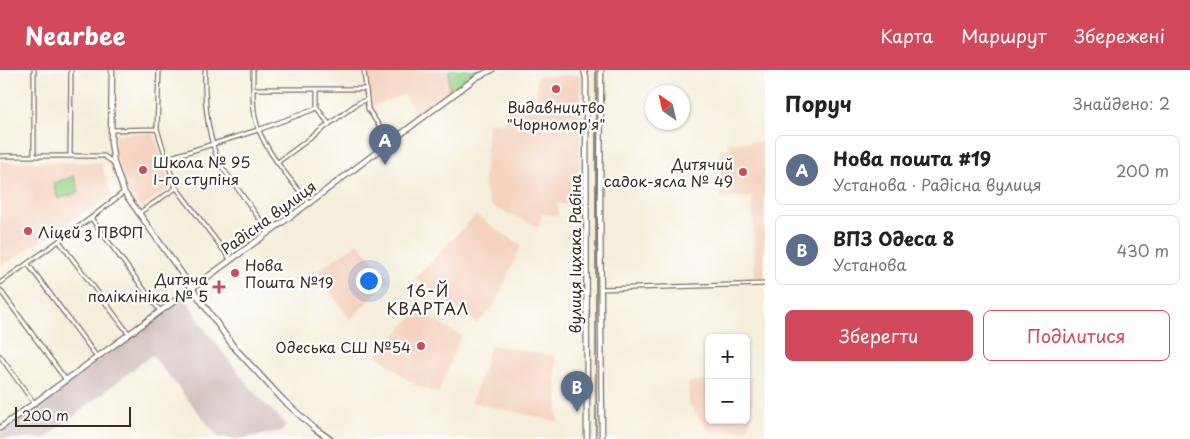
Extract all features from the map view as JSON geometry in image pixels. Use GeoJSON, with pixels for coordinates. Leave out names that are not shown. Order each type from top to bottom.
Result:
{"type":"FeatureCollection","features":[{"type":"Feature","properties":{"kind":"street"},"geometry":{"type":"LineString","coordinates":[[34,70],[34,156]]}},
{"type":"Feature","properties":{"kind":"street"},"geometry":{"type":"LineString","coordinates":[[70,156],[71,70]]}},
{"type":"Feature","properties":{"kind":"street"},"geometry":{"type":"LineString","coordinates":[[112,70],[111,142],[114,163],[124,192],[219,328],[256,372],[283,400],[314,428],[330,439]]}},
{"type":"Feature","properties":{"kind":"street"},"geometry":{"type":"LineString","coordinates":[[159,70],[157,129],[165,159],[176,188],[230,260]]}},
{"type":"Feature","properties":{"kind":"street"},"geometry":{"type":"LineString","coordinates":[[205,70],[204,96],[212,143],[219,163],[269,232]]}},
{"type":"Feature","properties":{"kind":"street"},"geometry":{"type":"LineString","coordinates":[[253,70],[255,117],[258,130],[278,162],[309,203]]}},
{"type":"Feature","properties":{"kind":"street"},"geometry":{"type":"LineString","coordinates":[[364,70],[368,109],[390,143]]}},
{"type":"Feature","properties":{"kind":"street","name":"Радісна вулиця"},"geometry":{"type":"LineString","coordinates":[[478,77],[482,70]]}},
{"type":"Feature","properties":{"kind":"street","name":"Радісна вулиця"},"geometry":{"type":"LineString","coordinates":[[0,427],[309,203],[478,77],[492,70]]}},
{"type":"Feature","properties":{"kind":"street","name":"вулиця Іцхака Рабіна"},"geometry":{"type":"LineString","coordinates":[[584,70],[586,78],[587,439]]}},
{"type":"Feature","properties":{"kind":"street","name":"вулиця Іцхака Рабіна"},"geometry":{"type":"LineString","coordinates":[[601,70],[600,289],[602,439]]}},
{"type":"Feature","properties":{"kind":"street"},"geometry":{"type":"LineString","coordinates":[[253,89],[365,89]]}},
{"type":"Feature","properties":{"kind":"street"},"geometry":{"type":"LineString","coordinates":[[317,89],[317,108],[328,124]]}},
{"type":"Feature","properties":{"kind":"street"},"geometry":{"type":"LineString","coordinates":[[278,162],[328,124],[358,103],[366,100]]}},
{"type":"Feature","properties":{"kind":"street"},"geometry":{"type":"LineString","coordinates":[[165,159],[258,130],[317,108]]}},
{"type":"Feature","properties":{"kind":"street"},"geometry":{"type":"LineString","coordinates":[[111,130],[157,129]]}},
{"type":"Feature","properties":{"kind":"street"},"geometry":{"type":"LineString","coordinates":[[0,156],[104,156],[114,163]]}},
{"type":"Feature","properties":{"kind":"street"},"geometry":{"type":"LineString","coordinates":[[139,214],[176,188]]}},
{"type":"Feature","properties":{"kind":"street"},"geometry":{"type":"LineString","coordinates":[[0,283],[124,192]]}},
{"type":"Feature","properties":{"kind":"street"},"geometry":{"type":"LineString","coordinates":[[91,218],[160,311]]}},
{"type":"Feature","properties":{"kind":"street"},"geometry":{"type":"LineString","coordinates":[[59,241],[129,334]]}},
{"type":"Feature","properties":{"kind":"street"},"geometry":{"type":"LineString","coordinates":[[28,264],[97,357]]}},
{"type":"Feature","properties":{"kind":"street"},"geometry":{"type":"LineString","coordinates":[[600,289],[765,284]]}},
{"type":"Feature","properties":{"kind":"street"},"geometry":{"type":"LineString","coordinates":[[0,290],[66,380]]}},
{"type":"Feature","properties":{"kind":"street"},"geometry":{"type":"LineString","coordinates":[[0,356],[34,403]]}},
{"type":"Feature","properties":{"kind":"shaded area"},"geometry":{"type":"Polygon","coordinates":[[[367,70],[449,70],[449,93],[416,116],[404,95],[371,106],[367,70]]]}},
{"type":"Feature","properties":{"kind":"shaded area"},"geometry":{"type":"Polygon","coordinates":[[[581,75],[579,204],[558,204],[558,216],[542,214],[539,227],[491,206],[484,186],[488,123],[504,123],[505,105],[535,106],[537,76],[581,75]]]}},
{"type":"Feature","properties":{"kind":"shaded area","name":"Школа № 95 І-го ступіня"},"geometry":{"type":"Polygon","coordinates":[[[153,132],[171,187],[141,208],[127,191],[115,153],[115,134],[153,132]]]}},
{"type":"Feature","properties":{"kind":"shaded area","name":"Дитячий садок-ясла № 49"},"geometry":{"type":"Polygon","coordinates":[[[765,142],[765,278],[755,278],[752,197],[721,198],[720,149],[728,148],[728,143],[765,142]]]}},
{"type":"Feature","properties":{"kind":"shaded area","name":"Ліцей з ПВФП"},"geometry":{"type":"Polygon","coordinates":[[[0,161],[101,163],[112,195],[0,267],[0,161]]]}},
{"type":"Feature","properties":{"kind":"shaded area"},"geometry":{"type":"Polygon","coordinates":[[[476,215],[521,246],[495,304],[477,324],[415,278],[476,215]]]}},
{"type":"Feature","properties":{"kind":"shaded area"},"geometry":{"type":"Polygon","coordinates":[[[358,243],[390,279],[350,320],[316,271],[358,243]]]}},
{"type":"Feature","properties":{"kind":"shaded area"},"geometry":{"type":"Polygon","coordinates":[[[185,297],[203,327],[258,397],[288,426],[284,427],[283,431],[239,439],[219,438],[152,355],[44,439],[0,439],[0,433],[185,297]]]}},
{"type":"Feature","properties":{"kind":"shaded area","name":"Одеська СШ №54"},"geometry":{"type":"Polygon","coordinates":[[[418,310],[461,336],[438,394],[413,384],[377,355],[418,310]]]}},
{"type":"Feature","properties":{"kind":"shaded area"},"geometry":{"type":"Polygon","coordinates":[[[491,345],[555,356],[558,422],[472,402],[491,345]]]}},
{"type":"Feature","properties":{"kind":"shaded area"},"geometry":{"type":"Polygon","coordinates":[[[752,378],[753,415],[750,421],[750,379],[752,378]]]}},
{"type":"Feature","properties":{"kind":"shaded area"},"geometry":{"type":"Polygon","coordinates":[[[705,381],[705,424],[748,424],[746,429],[713,432],[706,428],[689,404],[688,384],[690,382],[705,381]]]}},
{"type":"Feature","properties":{"kind":"green space"},"geometry":{"type":"Polygon","coordinates":[[[449,70],[481,70],[449,93],[449,70]]]}},
{"type":"Feature","properties":{"kind":"green space"},"geometry":{"type":"Polygon","coordinates":[[[74,176],[79,192],[58,199],[53,183],[74,176]]]}},
{"type":"Feature","properties":{"kind":"tram line"},"geometry":{"type":"LineString","coordinates":[[596,70],[596,439]]}},
{"type":"Feature","properties":{"kind":"place","name":"Видавництво \"Чорномор'я\""},"geometry":{"type":"Point","coordinates":[556,89]}},
{"type":"Feature","properties":{"kind":"place","name":"Нова пошта #19"},"geometry":{"type":"Point","coordinates":[385,165]}},
{"type":"Feature","properties":{"kind":"place","name":"Школа № 95 І-го ступіня"},"geometry":{"type":"Point","coordinates":[143,170]}},
{"type":"Feature","properties":{"kind":"place","name":"Дитячий садок-ясла № 49"},"geometry":{"type":"Point","coordinates":[743,172]}},
{"type":"Feature","properties":{"kind":"place","name":"Ліцей з ПВФП"},"geometry":{"type":"Point","coordinates":[28,231]}},
{"type":"Feature","properties":{"kind":"place","name":"Нова Пошта №19"},"geometry":{"type":"Point","coordinates":[235,273]}},
{"type":"Feature","properties":{"kind":"place","name":"Дитяча поліклініка № 5"},"geometry":{"type":"Point","coordinates":[219,287]}},
{"type":"Feature","properties":{"kind":"place","name":"Одеська СШ №54"},"geometry":{"type":"Point","coordinates":[421,346]}},
{"type":"Feature","properties":{"kind":"place","name":"ВПЗ Одеса 8"},"geometry":{"type":"Point","coordinates":[577,412]}},
{"type":"Feature","properties":{"kind":"district","name":"16-Й КВАРТАЛ"},"geometry":{"type":"Point","coordinates":[428,299]}}]}
